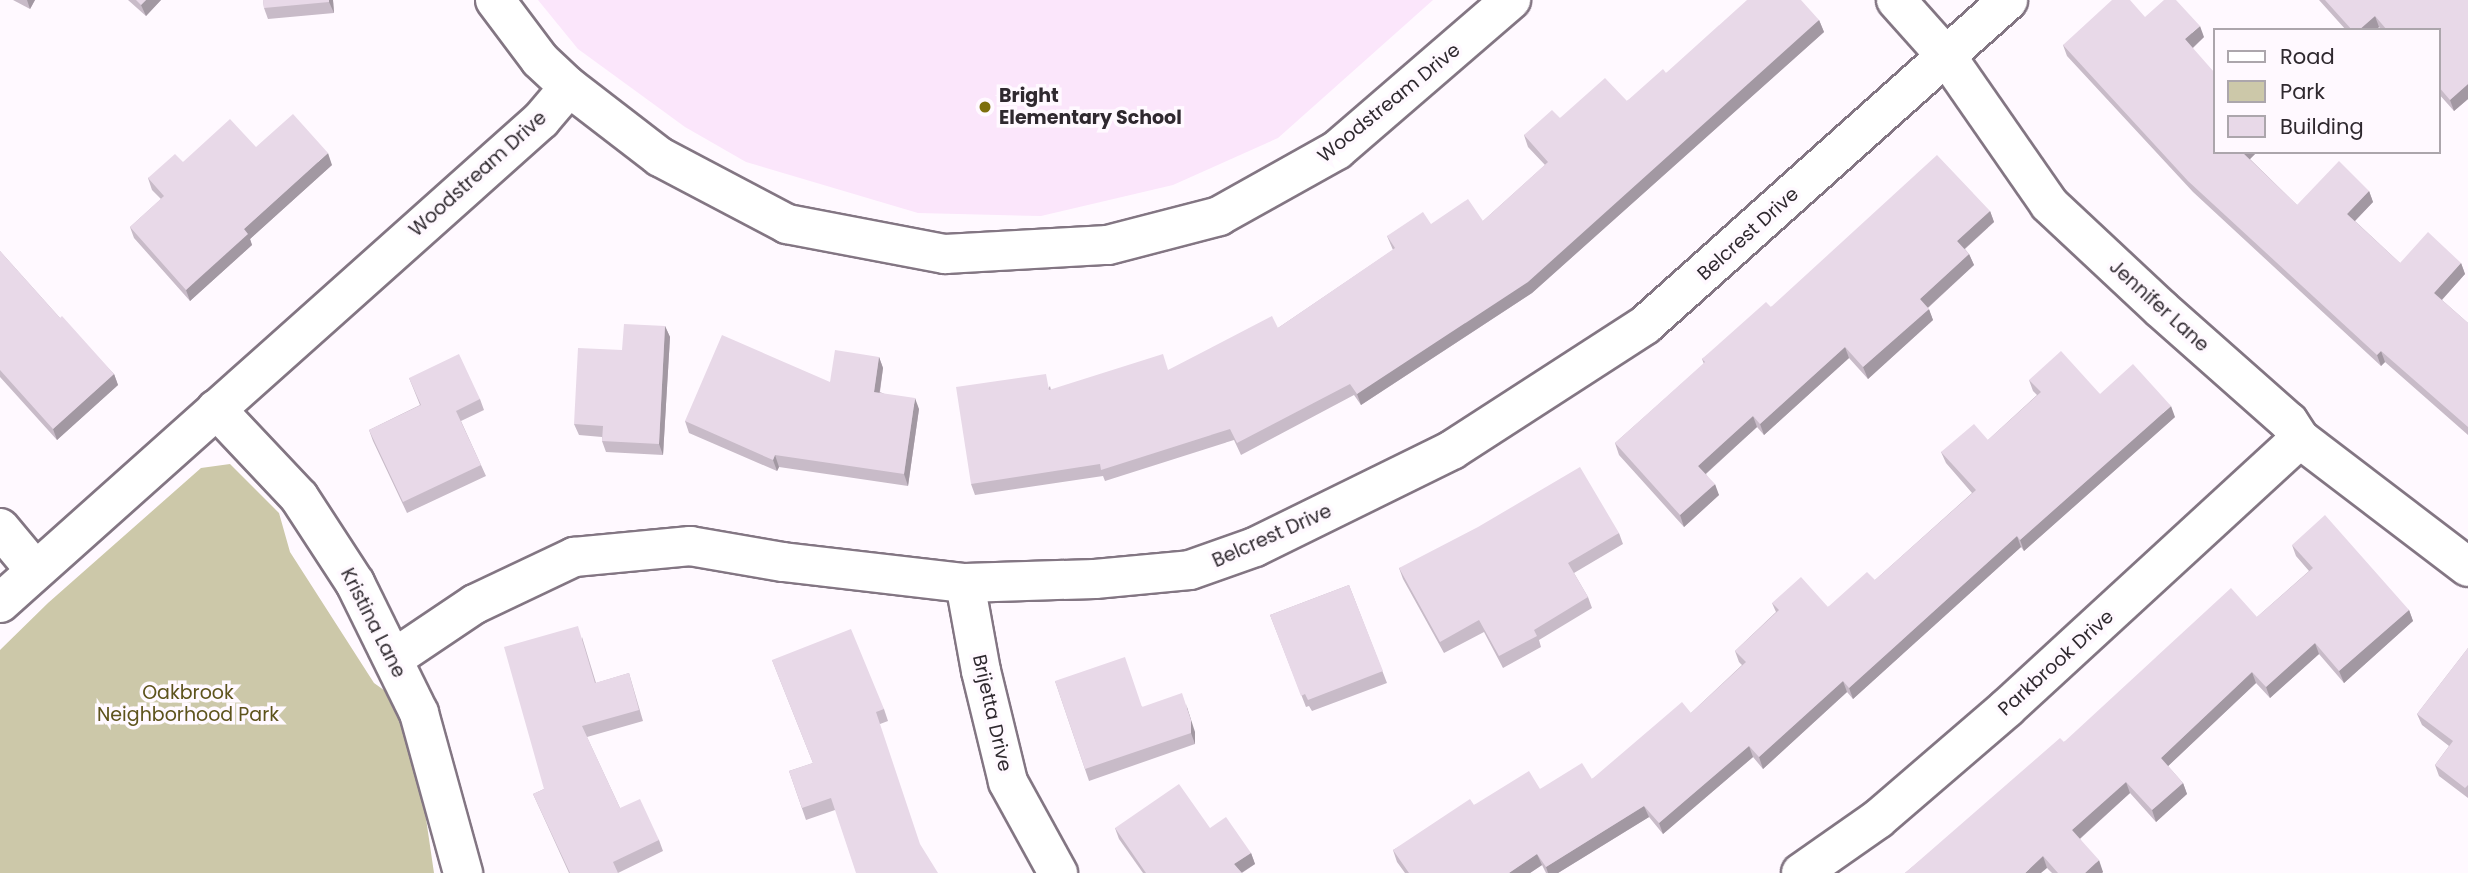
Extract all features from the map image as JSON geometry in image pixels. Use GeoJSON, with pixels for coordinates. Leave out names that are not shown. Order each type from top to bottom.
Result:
{"type":"FeatureCollection","features":[{"type":"Feature","properties":{"kind":"street"},"geometry":{"type":"LineString","coordinates":[[495,0],[540,60],[569,87]]}},
{"type":"Feature","properties":{"kind":"street","name":"Woodstream Drive"},"geometry":{"type":"LineString","coordinates":[[0,603],[541,120],[569,87],[660,157],[787,224],[945,254],[1108,245],[1219,216],[1304,171],[1337,150],[1389,108],[1511,0]]}},
{"type":"Feature","properties":{"kind":"street","name":"Jennifer Lane"},"geometry":{"type":"LineString","coordinates":[[1896,0],[1947,57],[2049,204],[2160,308],[2289,422],[2300,439],[2468,567]]}},
{"type":"Feature","properties":{"kind":"street","name":"Belcrest Drive"},"geometry":{"type":"LineString","coordinates":[[393,659],[475,604],[574,557],[690,546],[783,562],[965,583],[1095,579],[1190,570],[1255,547],[1452,450],[1645,325],[2008,0]]}},
{"type":"Feature","properties":{"kind":"street","name":"Kristina Lane"},"geometry":{"type":"LineString","coordinates":[[216,409],[299,497],[355,583],[419,713],[463,873]]}},
{"type":"Feature","properties":{"kind":"street","name":"Parkbrook Drive"},"geometry":{"type":"LineString","coordinates":[[1801,873],[1878,819],[2007,708],[2300,439]]}},
{"type":"Feature","properties":{"kind":"street"},"geometry":{"type":"LineString","coordinates":[[0,528],[35,570]]}},
{"type":"Feature","properties":{"kind":"street","name":"Brijetta Drive"},"geometry":{"type":"LineString","coordinates":[[965,583],[981,671],[1008,782],[1058,873]]}},
{"type":"Feature","properties":{"kind":"shaded area","name":"Bright Elementary School"},"geometry":{"type":"Polygon","coordinates":[[[538,0],[1433,0],[1278,138],[1173,185],[1041,216],[918,213],[746,162],[685,127],[578,49],[538,0]]]}},
{"type":"Feature","properties":{"kind":"green space","name":"Oakbrook Neighborhood Park"},"geometry":{"type":"Polygon","coordinates":[[[230,464],[279,513],[290,552],[374,683],[402,703],[423,798],[434,873],[0,873],[0,650],[48,603],[201,468],[230,464]]]}},
{"type":"Feature","properties":{"kind":"building"},"geometry":{"type":"Polygon","coordinates":[[[263,0],[329,0],[329,2],[264,8],[263,0]]]}},
{"type":"Feature","properties":{"kind":"building"},"geometry":{"type":"Polygon","coordinates":[[[1747,0],[1801,0],[1819,20],[1528,282],[1357,394],[1350,384],[1237,443],[1230,429],[1101,470],[1100,464],[971,484],[956,387],[1046,374],[1049,390],[1163,354],[1168,370],[1272,316],[1278,328],[1395,248],[1387,236],[1423,212],[1431,224],[1468,199],[1483,221],[1548,162],[1524,135],[1552,110],[1560,118],[1605,78],[1627,101],[1663,69],[1666,73],[1747,0]]]}},
{"type":"Feature","properties":{"kind":"building"},"geometry":{"type":"Polygon","coordinates":[[[2112,0],[2130,0],[2145,17],[2164,0],[2176,0],[2200,26],[2185,39],[2212,70],[2212,154],[2244,154],[2297,205],[2339,161],[2369,191],[2347,214],[2400,263],[2428,232],[2461,263],[2434,293],[2468,323],[2468,427],[2381,351],[2377,355],[2188,181],[2063,45],[2112,0]]]}},
{"type":"Feature","properties":{"kind":"building"},"geometry":{"type":"Polygon","coordinates":[[[2325,0],[2468,0],[2468,84],[2450,100],[2440,88],[2440,28],[2385,28],[2375,16],[2361,28],[2350,28],[2325,0]]]}},
{"type":"Feature","properties":{"kind":"building"},"geometry":{"type":"Polygon","coordinates":[[[293,114],[328,153],[244,229],[248,234],[186,290],[130,227],[164,196],[148,178],[175,154],[183,162],[230,119],[256,147],[293,114]]]}},
{"type":"Feature","properties":{"kind":"building"},"geometry":{"type":"Polygon","coordinates":[[[1937,155],[1990,211],[1957,241],[1969,254],[1920,299],[1929,309],[1863,367],[1845,347],[1760,424],[1753,416],[1698,466],[1715,484],[1680,515],[1615,443],[1705,362],[1702,359],[1766,302],[1771,307],[1937,155]]]}},
{"type":"Feature","properties":{"kind":"building"},"geometry":{"type":"Polygon","coordinates":[[[0,251],[114,374],[53,429],[0,370],[0,251]]]}},
{"type":"Feature","properties":{"kind":"building"},"geometry":{"type":"Polygon","coordinates":[[[624,324],[665,326],[659,444],[602,441],[603,426],[574,424],[578,348],[622,350],[624,324]]]}},
{"type":"Feature","properties":{"kind":"building"},"geometry":{"type":"Polygon","coordinates":[[[722,335],[830,382],[835,350],[879,357],[874,392],[915,398],[904,474],[775,455],[773,460],[685,421],[722,335]]]}},
{"type":"Feature","properties":{"kind":"building"},"geometry":{"type":"Polygon","coordinates":[[[2061,351],[2100,394],[2133,364],[2171,406],[2020,540],[2017,536],[1849,688],[1843,681],[1759,757],[1749,746],[1659,823],[1644,806],[1546,867],[1537,854],[1509,873],[1409,873],[1393,850],[1470,799],[1474,805],[1529,771],[1540,789],[1582,763],[1592,779],[1682,702],[1691,713],[1746,662],[1735,651],[1779,610],[1772,603],[1801,577],[1828,607],[1867,572],[1875,580],[1976,490],[1941,452],[1974,424],[1988,440],[2041,392],[2029,380],[2061,351]]]}},
{"type":"Feature","properties":{"kind":"building"},"geometry":{"type":"Polygon","coordinates":[[[459,354],[480,399],[456,411],[481,465],[403,502],[369,430],[421,405],[409,378],[459,354]]]}},
{"type":"Feature","properties":{"kind":"building"},"geometry":{"type":"Polygon","coordinates":[[[1580,467],[1619,533],[1568,563],[1588,597],[1534,630],[1537,636],[1499,656],[1479,620],[1440,642],[1399,568],[1478,527],[1580,467]]]}},
{"type":"Feature","properties":{"kind":"building"},"geometry":{"type":"Polygon","coordinates":[[[2325,515],[2409,610],[2339,671],[2315,643],[2266,687],[2252,672],[2161,758],[2183,783],[2152,810],[2126,782],[2072,830],[2099,860],[2085,873],[2058,873],[2043,856],[2025,873],[1905,873],[2060,738],[2064,742],[2231,588],[2257,617],[2313,568],[2292,545],[2325,515]]]}},
{"type":"Feature","properties":{"kind":"building"},"geometry":{"type":"Polygon","coordinates":[[[1349,585],[1383,671],[1308,700],[1305,694],[1301,696],[1270,615],[1349,585]]]}},
{"type":"Feature","properties":{"kind":"building"},"geometry":{"type":"Polygon","coordinates":[[[578,626],[595,683],[629,673],[639,710],[582,726],[620,808],[640,799],[659,840],[613,862],[618,873],[570,873],[533,794],[544,789],[504,647],[578,626]]]}},
{"type":"Feature","properties":{"kind":"building"},"geometry":{"type":"Polygon","coordinates":[[[851,629],[884,709],[876,712],[920,844],[938,873],[856,873],[831,798],[802,808],[789,771],[813,763],[772,660],[851,629]]]}},
{"type":"Feature","properties":{"kind":"building"},"geometry":{"type":"Polygon","coordinates":[[[2468,648],[2468,785],[2465,788],[2435,765],[2453,741],[2417,714],[2468,648]]]}},
{"type":"Feature","properties":{"kind":"building"},"geometry":{"type":"Polygon","coordinates":[[[1125,657],[1142,707],[1182,693],[1191,720],[1191,733],[1085,769],[1055,681],[1125,657]]]}},
{"type":"Feature","properties":{"kind":"building"},"geometry":{"type":"Polygon","coordinates":[[[1179,784],[1210,828],[1226,817],[1251,853],[1234,864],[1242,873],[1146,873],[1115,828],[1179,784]]]}},
{"type":"Feature","properties":{"kind":"place","name":"Bright Elementary School"},"geometry":{"type":"Point","coordinates":[985,107]}}]}
